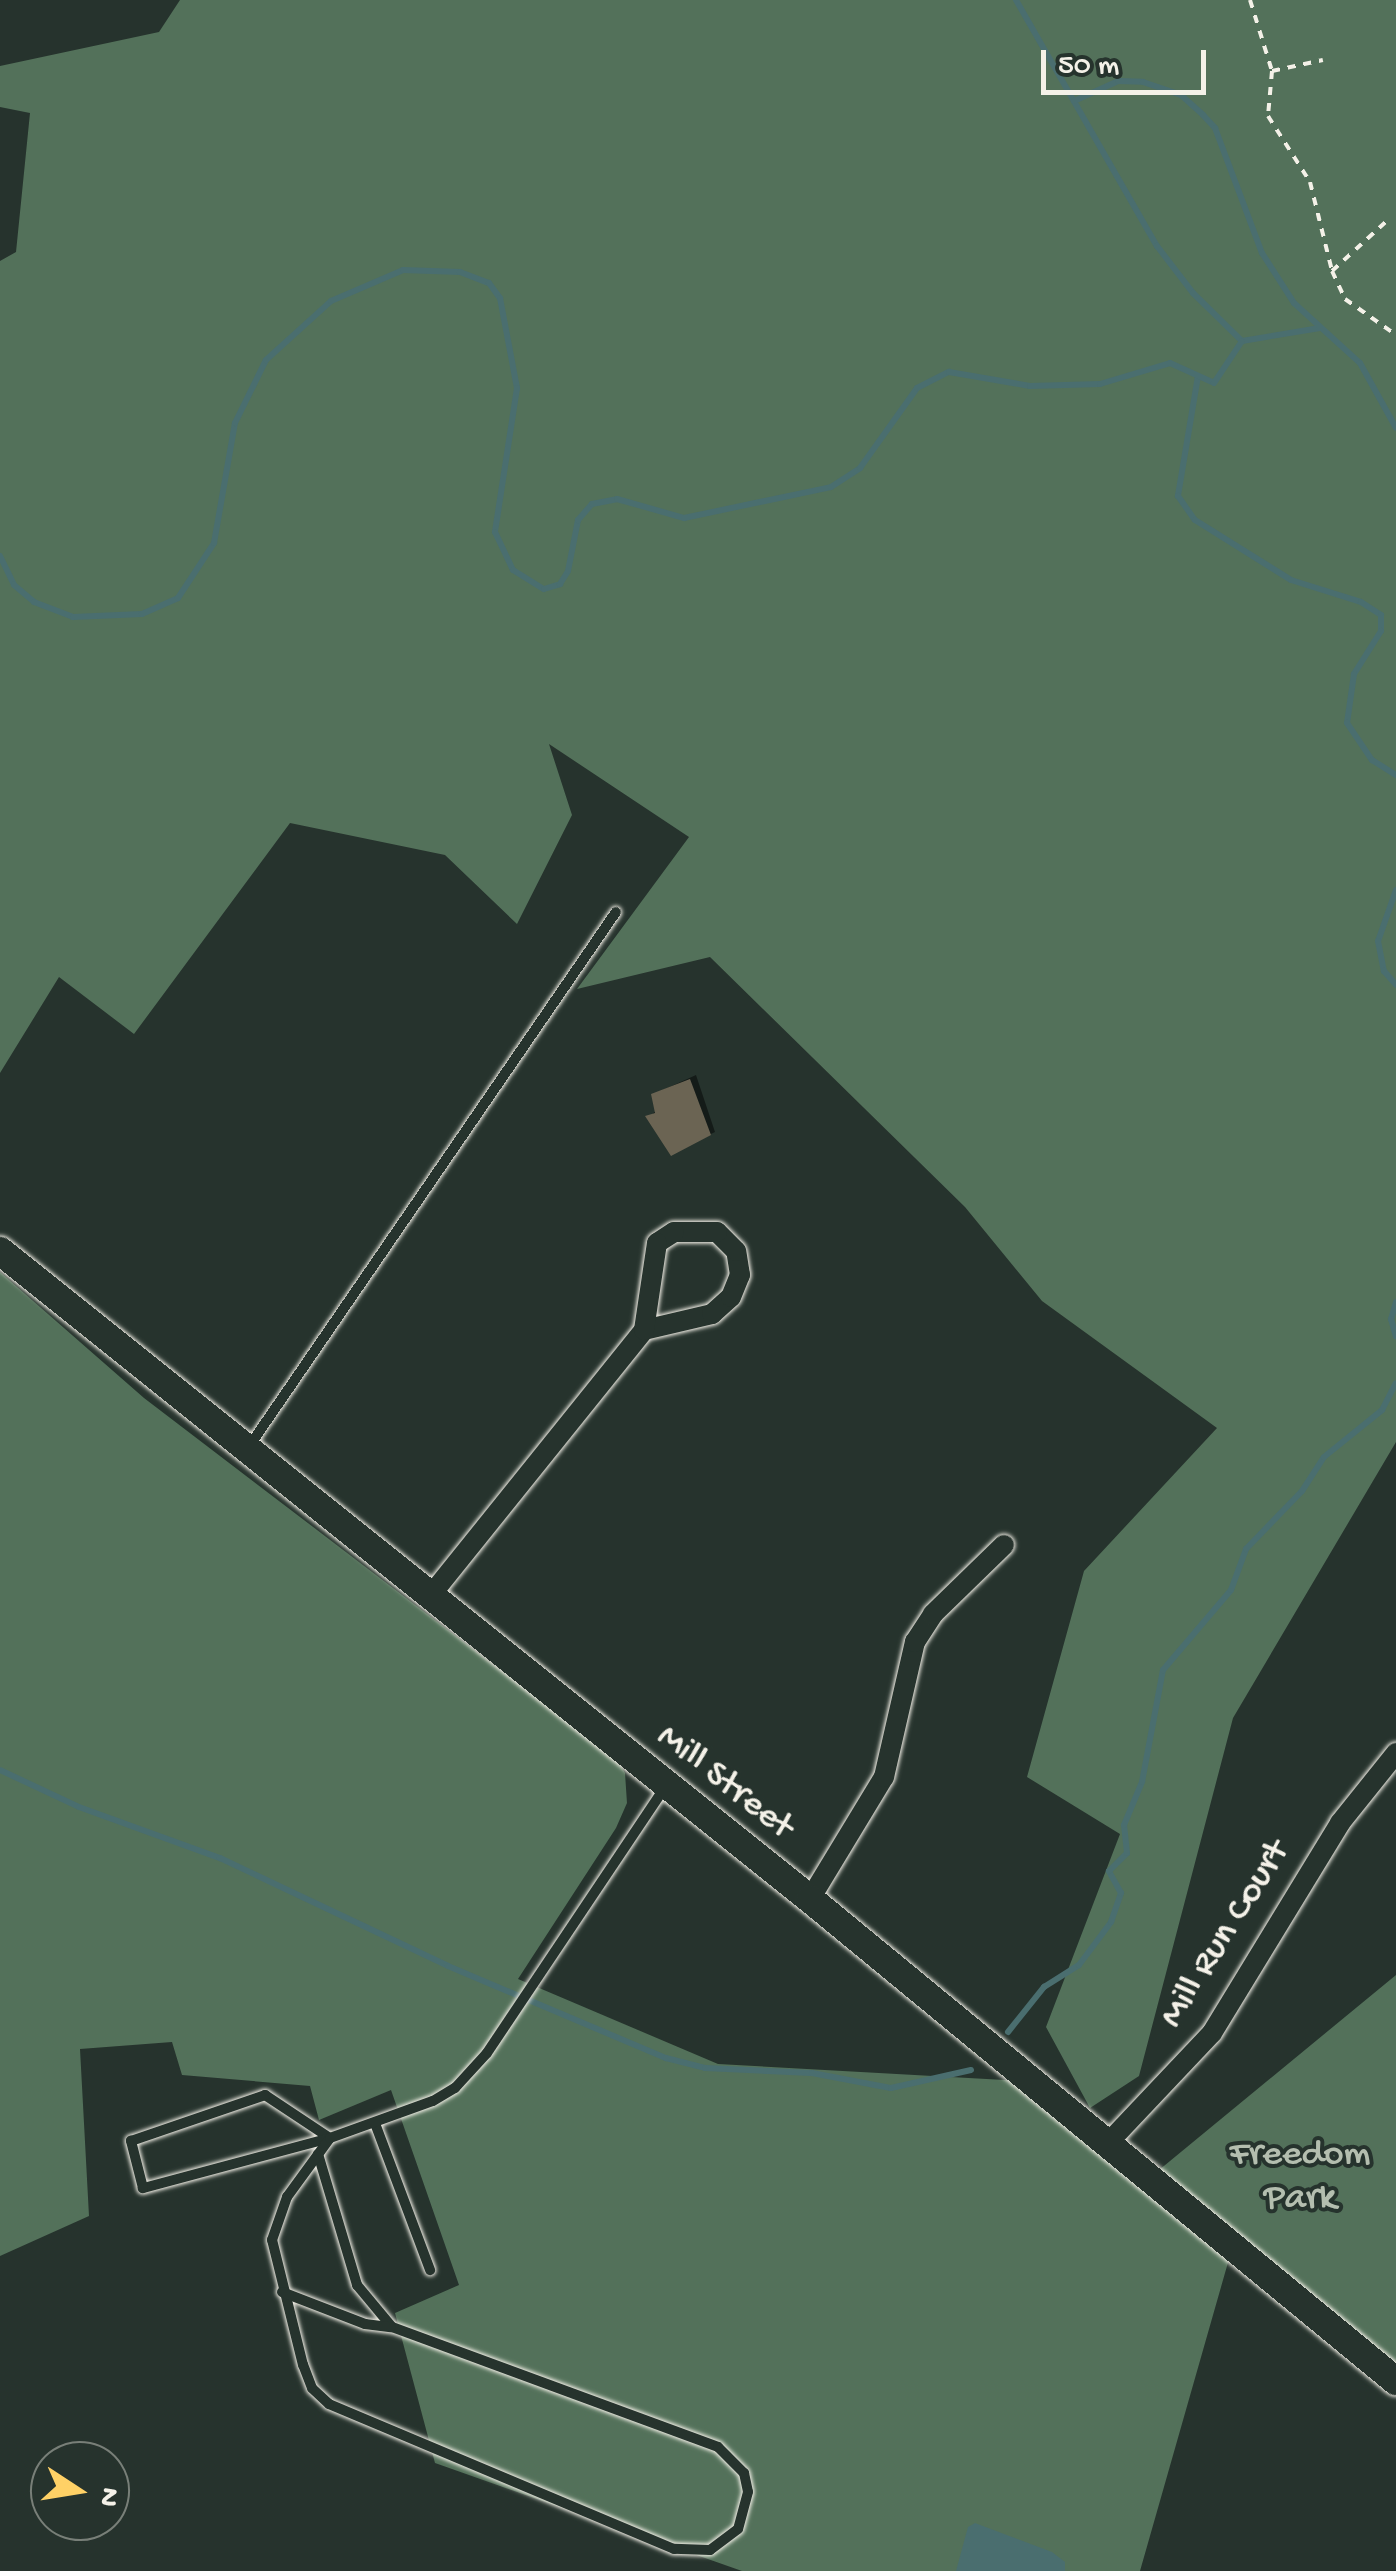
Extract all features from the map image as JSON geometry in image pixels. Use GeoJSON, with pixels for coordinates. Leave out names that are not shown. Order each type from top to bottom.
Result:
{"type":"FeatureCollection","features":[{"type":"Feature","properties":{"kind":"street"},"geometry":{"type":"LineString","coordinates":[[431,1595],[644,1330],[657,1243],[674,1232],[716,1232],[736,1251],[740,1275],[731,1297],[712,1314],[644,1330]]}},
{"type":"Feature","properties":{"kind":"street","name":"Mill Street"},"geometry":{"type":"LineString","coordinates":[[0,1251],[810,1898],[1396,2381]]}},
{"type":"Feature","properties":{"kind":"street"},"geometry":{"type":"LineString","coordinates":[[810,1898],[884,1778],[910,1658],[923,1628],[1004,1544]]}},
{"type":"Feature","properties":{"kind":"street","name":"Mill Run Court"},"geometry":{"type":"LineString","coordinates":[[1106,2145],[1212,2033],[1330,1838],[1396,1753]]}},
{"type":"Feature","properties":{"kind":"lane"},"geometry":{"type":"LineString","coordinates":[[247,1449],[616,912]]}},
{"type":"Feature","properties":{"kind":"lane"},"geometry":{"type":"LineString","coordinates":[[330,2138],[265,2095],[131,2141],[143,2188],[376,2126],[455,2088],[518,2010],[666,1786]]}},
{"type":"Feature","properties":{"kind":"lane"},"geometry":{"type":"LineString","coordinates":[[376,2126],[430,2270]]}},
{"type":"Feature","properties":{"kind":"lane"},"geometry":{"type":"LineString","coordinates":[[282,2292],[366,2324],[392,2327],[718,2447],[744,2474],[748,2492],[738,2529],[710,2550],[674,2549],[329,2404],[312,2388],[282,2292],[272,2240],[277,2219],[330,2138]]}},
{"type":"Feature","properties":{"kind":"lane"},"geometry":{"type":"LineString","coordinates":[[318,2154],[357,2285],[392,2327]]}},
{"type":"Feature","properties":{"kind":"path"},"geometry":{"type":"LineString","coordinates":[[1250,0],[1272,72],[1268,116],[1310,182],[1332,271],[1345,299],[1396,335]]}},
{"type":"Feature","properties":{"kind":"path"},"geometry":{"type":"LineString","coordinates":[[1272,72],[1323,60]]}},
{"type":"Feature","properties":{"kind":"path"},"geometry":{"type":"LineString","coordinates":[[1332,271],[1390,219]]}},
{"type":"Feature","properties":{"kind":"green space"},"geometry":{"type":"Polygon","coordinates":[[[180,0],[1396,0],[1396,1442],[1233,1718],[1139,2076],[1090,2108],[1046,2027],[1120,1834],[1027,1777],[1084,1571],[1217,1428],[1042,1301],[965,1207],[710,957],[577,989],[689,837],[549,744],[572,815],[517,924],[445,855],[290,823],[134,1034],[59,977],[0,1073],[0,261],[16,252],[30,113],[0,107],[0,66],[159,32],[180,0]]]}},
{"type":"Feature","properties":{"kind":"green space","name":"Freedom Park"},"geometry":{"type":"Polygon","coordinates":[[[0,1272],[144,1398],[616,1758],[625,1773],[627,1803],[616,1828],[518,1979],[718,2064],[1039,2082],[1153,2175],[1396,1975],[1396,2375],[1231,2252],[1140,2571],[742,2571],[435,2463],[395,2313],[459,2285],[391,2090],[319,2120],[310,2086],[182,2075],[172,2042],[80,2049],[89,2216],[0,2256],[0,1272]]]}},
{"type":"Feature","properties":{"kind":"water"},"geometry":{"type":"Polygon","coordinates":[[[975,2523],[1052,2552],[1065,2562],[1065,2571],[956,2571],[968,2527],[975,2523]]]}},
{"type":"Feature","properties":{"kind":"building"},"geometry":{"type":"Polygon","coordinates":[[[690,1079],[711,1135],[671,1156],[645,1116],[655,1113],[651,1094],[690,1079]]]}},
{"type":"Feature","properties":{"kind":"waterway"},"geometry":{"type":"LineString","coordinates":[[1016,0],[1157,246],[1193,293],[1242,341],[1320,328]]}},
{"type":"Feature","properties":{"kind":"waterway"},"geometry":{"type":"LineString","coordinates":[[1074,101],[1118,81],[1143,82],[1181,95],[1203,115],[1215,128],[1262,253],[1294,303],[1360,363],[1396,428]]}},
{"type":"Feature","properties":{"kind":"waterway"},"geometry":{"type":"LineString","coordinates":[[0,556],[14,585],[34,602],[73,617],[142,614],[178,598],[214,543],[235,423],[266,360],[331,301],[403,270],[460,272],[489,283],[500,298],[517,388],[495,532],[513,570],[544,589],[560,584],[568,571],[578,520],[592,504],[617,499],[684,518],[831,487],[860,468],[917,388],[949,372],[1030,386],[1100,384],[1170,363],[1214,383],[1242,341]]}},
{"type":"Feature","properties":{"kind":"waterway"},"geometry":{"type":"LineString","coordinates":[[1198,376],[1178,496],[1195,520],[1291,580],[1361,602],[1381,615],[1381,631],[1354,674],[1347,723],[1372,760],[1396,775]]}},
{"type":"Feature","properties":{"kind":"waterway"},"geometry":{"type":"LineString","coordinates":[[1396,890],[1378,941],[1384,971],[1396,985]]}},
{"type":"Feature","properties":{"kind":"waterway"},"geometry":{"type":"LineString","coordinates":[[1396,1302],[1391,1319],[1396,1336]]}},
{"type":"Feature","properties":{"kind":"waterway"},"geometry":{"type":"LineString","coordinates":[[1008,2032],[1044,1987],[1079,1965],[1111,1922],[1121,1893],[1109,1871],[1127,1853],[1124,1825],[1142,1782],[1163,1670],[1231,1590],[1246,1549],[1302,1491],[1324,1457],[1382,1410],[1396,1383]]}},
{"type":"Feature","properties":{"kind":"waterway"},"geometry":{"type":"LineString","coordinates":[[0,1770],[79,1807],[220,1858],[448,1966],[666,2058],[705,2068],[812,2073],[891,2088],[971,2070]]}}]}
